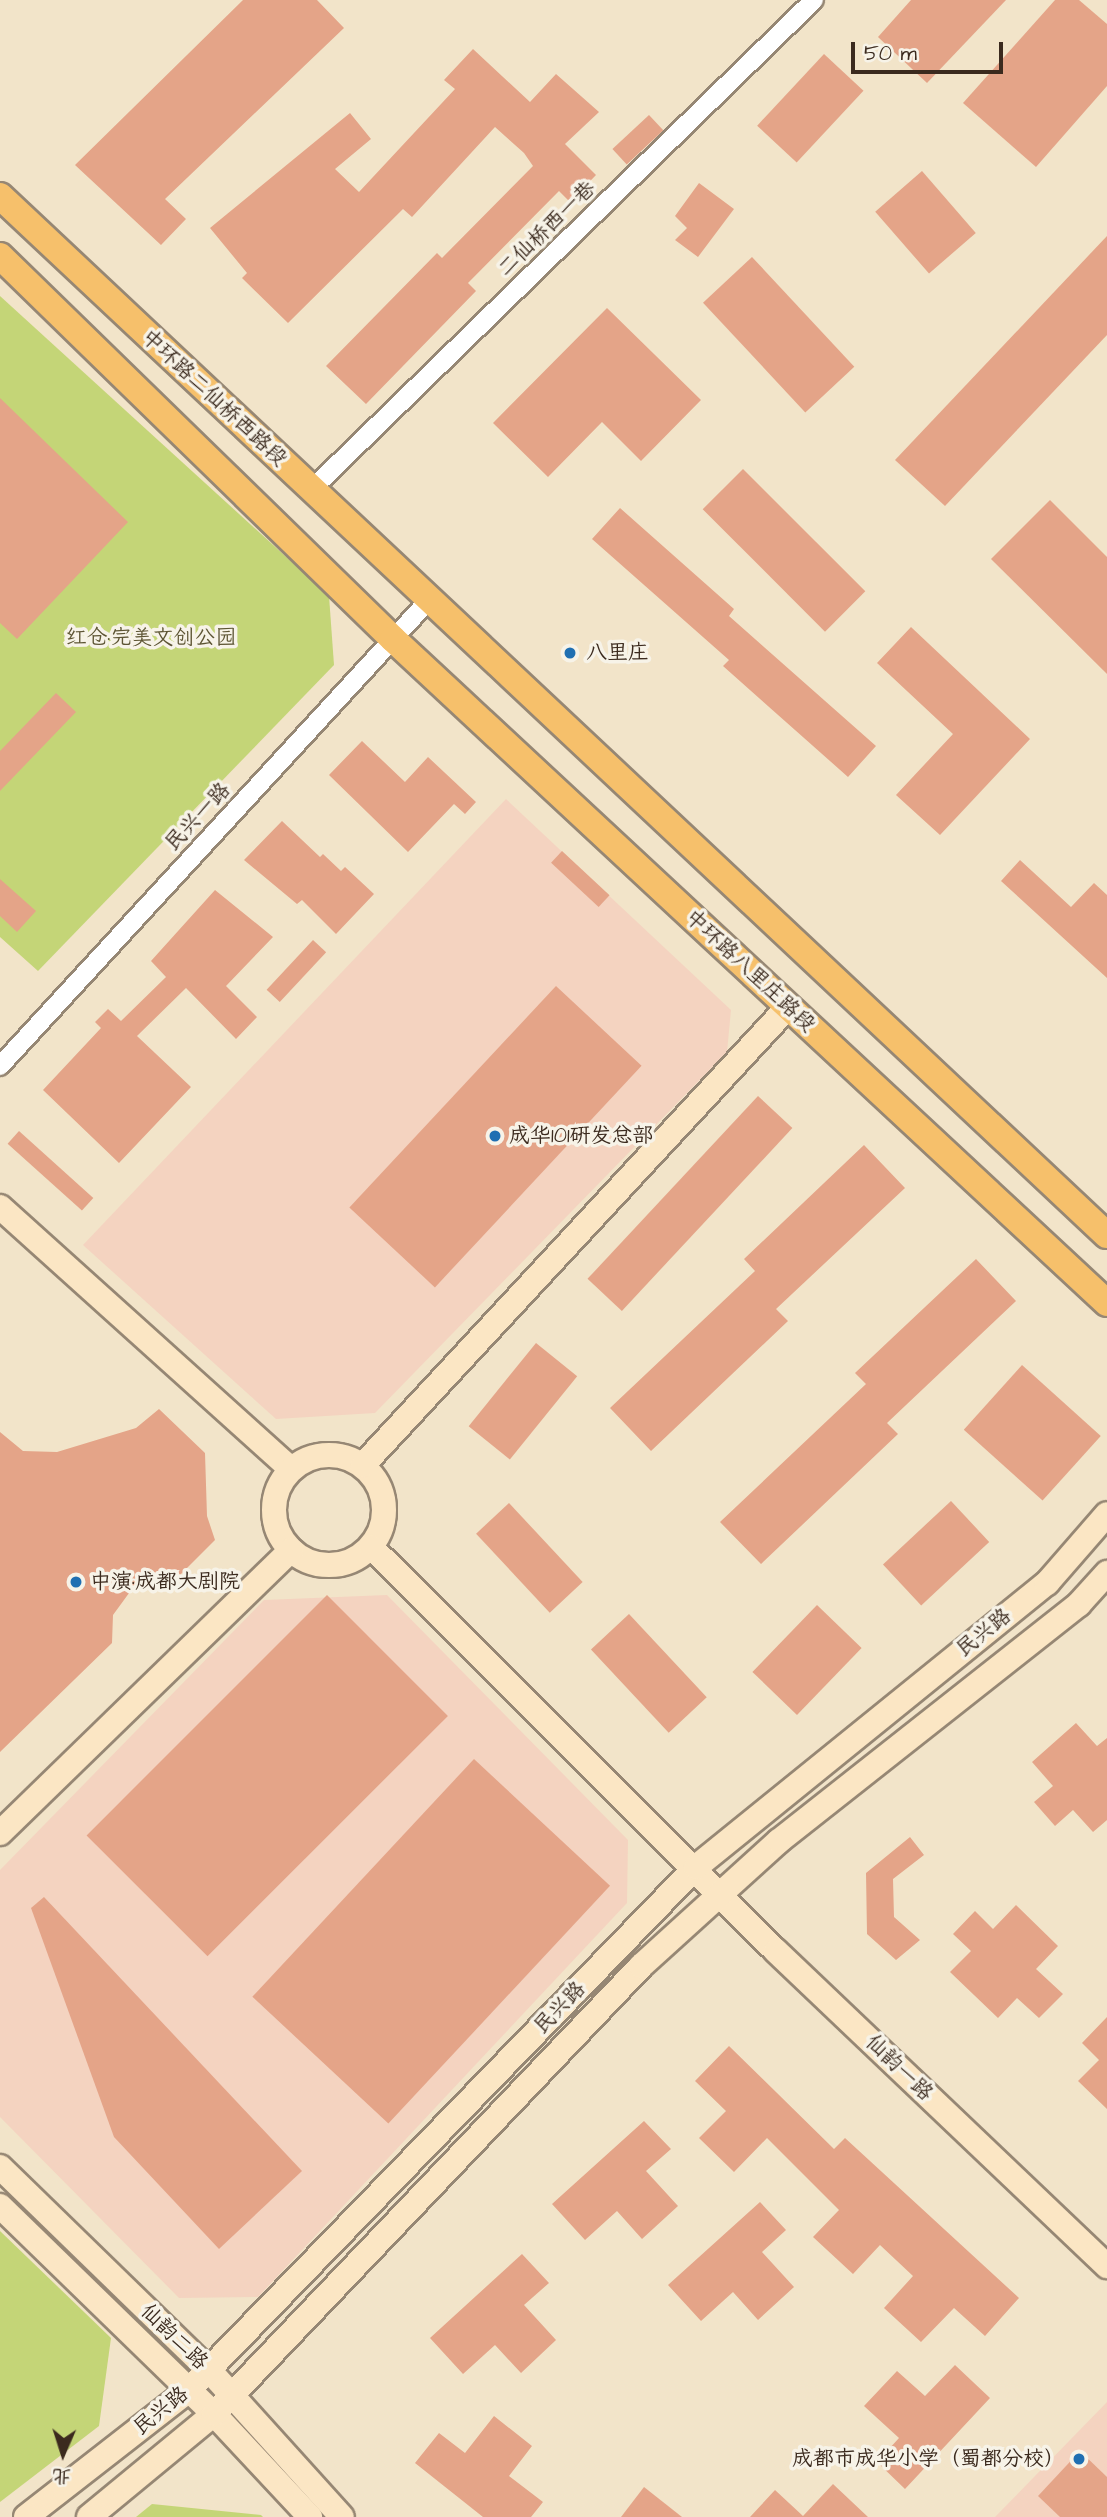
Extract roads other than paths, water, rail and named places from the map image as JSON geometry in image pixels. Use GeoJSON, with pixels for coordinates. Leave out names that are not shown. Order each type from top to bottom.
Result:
{"type":"FeatureCollection","features":[{"type":"Feature","properties":{"kind":"main road","name":"中环路二仙桥西路段"},"geometry":{"type":"LineString","coordinates":[[0,196],[429,600]]}},
{"type":"Feature","properties":{"kind":"main road"},"geometry":{"type":"LineString","coordinates":[[0,256],[393,639]]}},
{"type":"Feature","properties":{"kind":"main road"},"geometry":{"type":"LineString","coordinates":[[429,600],[1107,1235]]}},
{"type":"Feature","properties":{"kind":"main road","name":"中环路八里庄路段"},"geometry":{"type":"LineString","coordinates":[[393,639],[1107,1303]]}},
{"type":"Feature","properties":{"kind":"street","name":"二仙桥西一巷"},"geometry":{"type":"LineString","coordinates":[[311,490],[814,0]]}},
{"type":"Feature","properties":{"kind":"street","name":"民兴一路"},"geometry":{"type":"LineString","coordinates":[[0,1066],[429,600]]}},
{"type":"Feature","properties":{"kind":"street"},"geometry":{"type":"LineString","coordinates":[[363,1465],[788,1007]]}},
{"type":"Feature","properties":{"kind":"street"},"geometry":{"type":"LineString","coordinates":[[0,1207],[291,1469]]}},
{"type":"Feature","properties":{"kind":"street"},"geometry":{"type":"LineString","coordinates":[[327,1454],[363,1465],[384,1497],[385,1516],[371,1548],[340,1564],[306,1560],[291,1550],[274,1520],[274,1503],[279,1484],[291,1469],[327,1454]]}},
{"type":"Feature","properties":{"kind":"street","name":"民兴路"},"geometry":{"type":"LineString","coordinates":[[26,2517],[189,2390],[696,1867],[1047,1583],[1107,1514]]}},
{"type":"Feature","properties":{"kind":"street","name":"仙韵一路"},"geometry":{"type":"LineString","coordinates":[[371,1548],[721,1894],[1107,2266]]}},
{"type":"Feature","properties":{"kind":"street"},"geometry":{"type":"LineString","coordinates":[[0,1833],[291,1550]]}},
{"type":"Feature","properties":{"kind":"street","name":"民兴路"},"geometry":{"type":"LineString","coordinates":[[89,2517],[214,2414],[641,1966],[779,1841],[1079,1604],[1107,1573]]}},
{"type":"Feature","properties":{"kind":"street","name":"仙韵二路"},"geometry":{"type":"LineString","coordinates":[[0,2167],[209,2370],[341,2516]]}},
{"type":"Feature","properties":{"kind":"street","name":"仙韵二路"},"geometry":{"type":"LineString","coordinates":[[0,2206],[214,2414],[310,2517]]}},
{"type":"Feature","properties":{"kind":"place","name":"八里庄"},"geometry":{"type":"Point","coordinates":[570,653]}},
{"type":"Feature","properties":{"kind":"place","name":"成华101研发总部"},"geometry":{"type":"Point","coordinates":[495,1136]}},
{"type":"Feature","properties":{"kind":"place","name":"中演·成都大剧院"},"geometry":{"type":"Point","coordinates":[76,1582]}},
{"type":"Feature","properties":{"kind":"place","name":"成都市成华小学（蜀都分校）"},"geometry":{"type":"Point","coordinates":[1079,2459]}},
{"type":"Feature","properties":{"kind":"park label","name":"红仓·完美文创公园"},"geometry":{"type":"Point","coordinates":[151,638]}}]}
